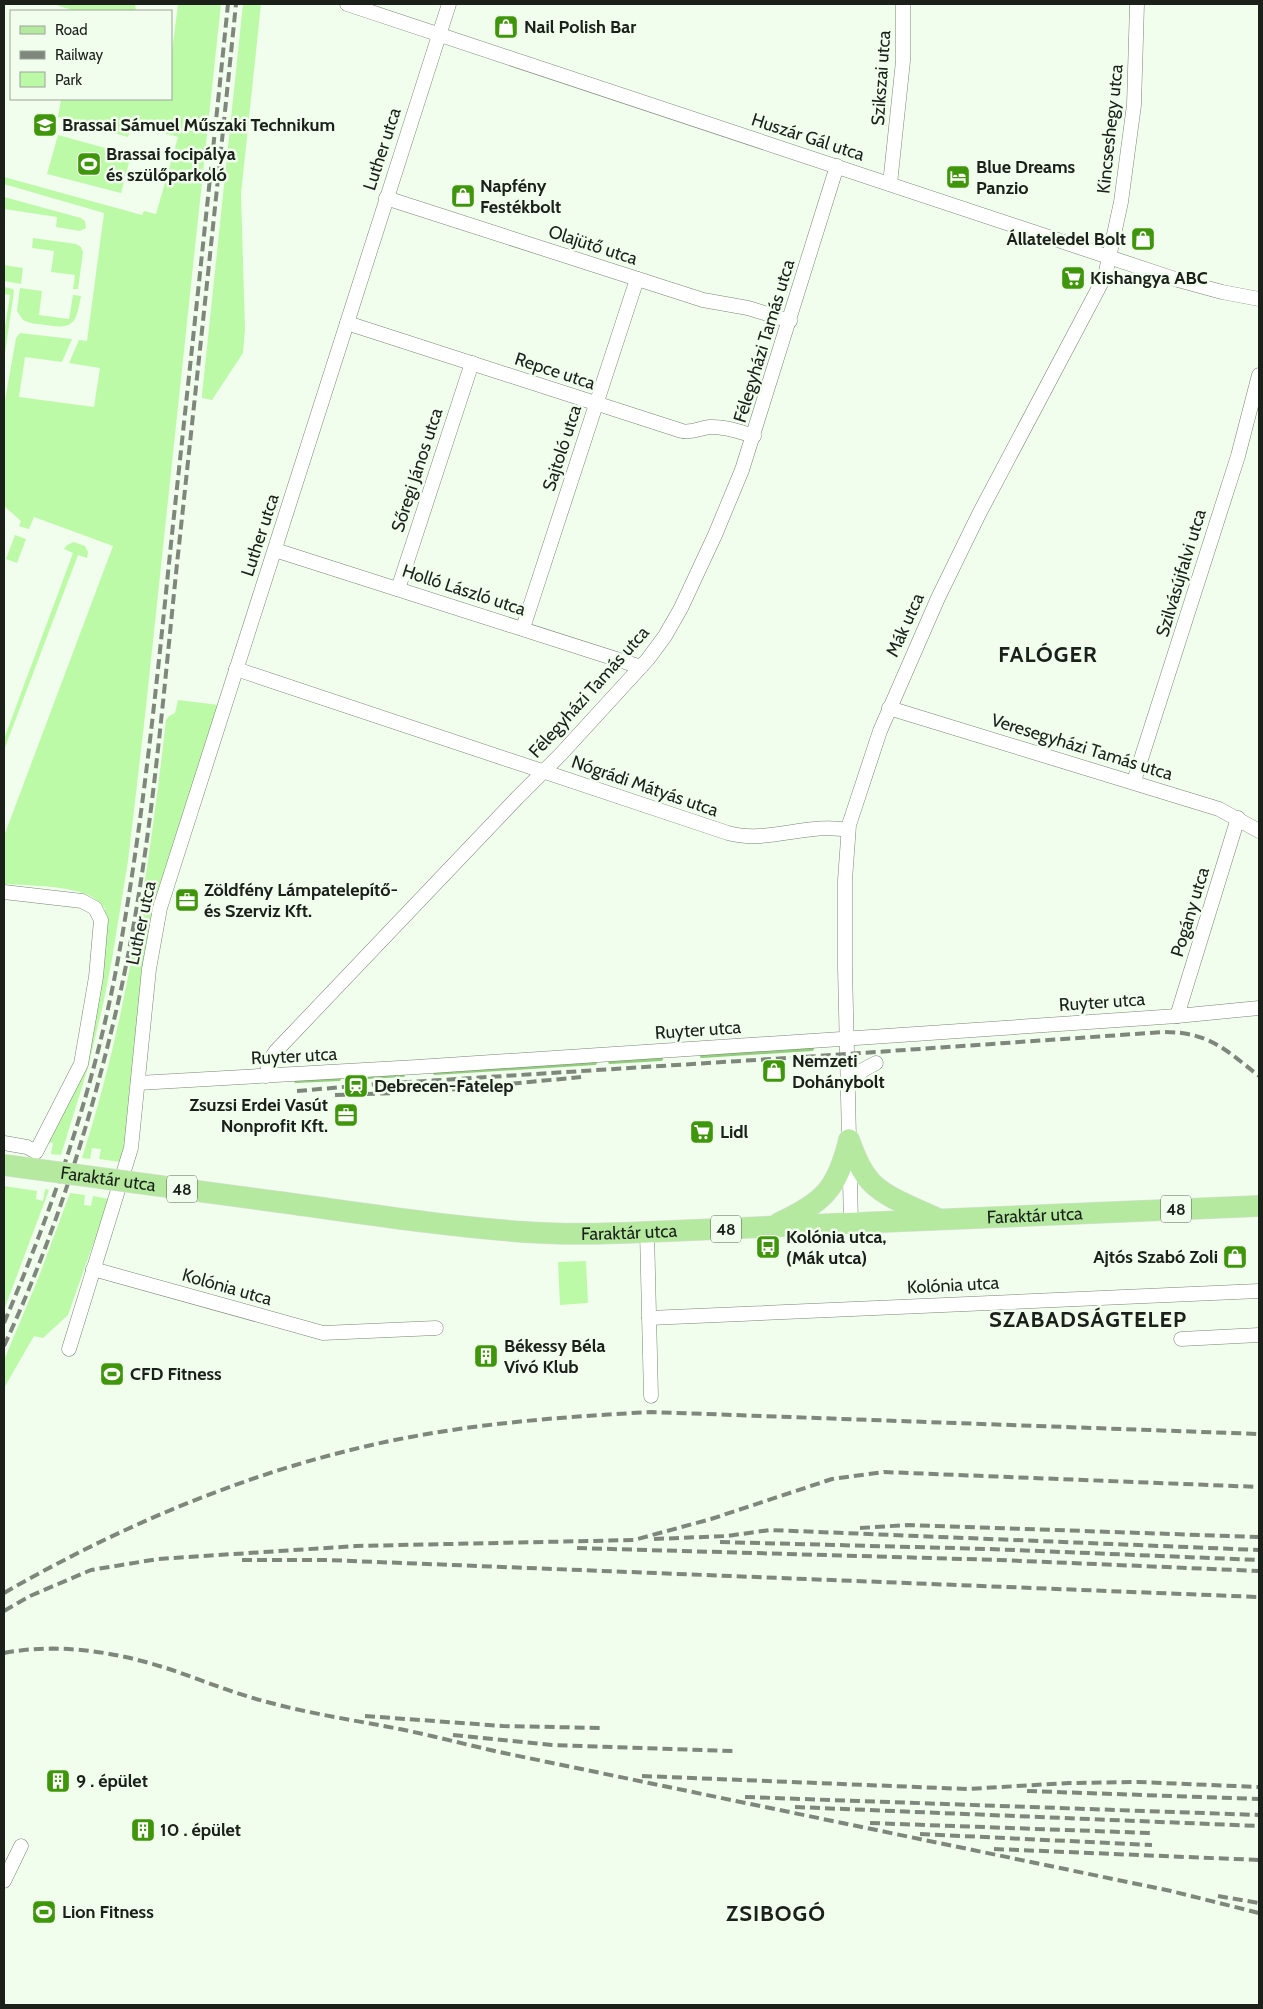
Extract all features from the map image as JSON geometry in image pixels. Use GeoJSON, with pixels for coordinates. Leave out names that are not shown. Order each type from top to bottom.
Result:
{"type":"FeatureCollection","features":[{"type":"Feature","properties":{"kind":"main road"},"geometry":{"type":"LineString","coordinates":[[849,1140],[858,1161],[872,1184],[900,1201],[940,1219]]}},
{"type":"Feature","properties":{"kind":"main road"},"geometry":{"type":"LineString","coordinates":[[772,1227],[804,1211],[827,1192],[842,1168],[849,1140]]}},
{"type":"Feature","properties":{"kind":"main road","name":"Faraktár utca"},"geometry":{"type":"LineString","coordinates":[[4,1165],[450,1224],[525,1232],[647,1232],[1259,1206]]}},
{"type":"Feature","properties":{"kind":"street","name":"Huszár Gál utca"},"geometry":{"type":"LineString","coordinates":[[347,4],[1178,280],[1259,299]]}},
{"type":"Feature","properties":{"kind":"street","name":"Luther utca"},"geometry":{"type":"LineString","coordinates":[[93,1269],[131,1148],[147,985],[158,915],[449,4]]}},
{"type":"Feature","properties":{"kind":"street","name":"Szikszai utca"},"geometry":{"type":"LineString","coordinates":[[890,184],[903,61],[903,4]]}},
{"type":"Feature","properties":{"kind":"street","name":"Kincseshegy utca"},"geometry":{"type":"LineString","coordinates":[[1110,257],[1125,176],[1134,105],[1137,4]]}},
{"type":"Feature","properties":{"kind":"street","name":"Félegyházi Tamás utca"},"geometry":{"type":"LineString","coordinates":[[266,1076],[270,1060],[276,1051],[544,772],[660,644],[682,608],[731,498],[754,436],[837,166]]}},
{"type":"Feature","properties":{"kind":"street","name":"Olajütő utca"},"geometry":{"type":"LineString","coordinates":[[386,198],[637,280],[703,300],[748,308],[790,321]]}},
{"type":"Feature","properties":{"kind":"street","name":"Mák utca"},"geometry":{"type":"LineString","coordinates":[[851,1223],[846,1039],[845,880],[848,830],[889,708],[954,562],[1102,282],[1110,257]]}},
{"type":"Feature","properties":{"kind":"street","name":"Sajtoló utca"},"geometry":{"type":"LineString","coordinates":[[523,628],[637,280]]}},
{"type":"Feature","properties":{"kind":"street","name":"Repce utca"},"geometry":{"type":"LineString","coordinates":[[347,323],[685,432],[718,427],[754,436]]}},
{"type":"Feature","properties":{"kind":"street","name":"Sőregi János utca"},"geometry":{"type":"LineString","coordinates":[[398,589],[472,363]]}},
{"type":"Feature","properties":{"kind":"street","name":"Szilvásújfalvi utca"},"geometry":{"type":"LineString","coordinates":[[1134,781],[1238,456],[1259,375]]}},
{"type":"Feature","properties":{"kind":"street","name":"Holló László utca"},"geometry":{"type":"LineString","coordinates":[[275,550],[641,667]]}},
{"type":"Feature","properties":{"kind":"street","name":"Nógrádi Mátyás utca"},"geometry":{"type":"LineString","coordinates":[[236,669],[715,829],[741,836],[767,836],[831,828],[848,830]]}},
{"type":"Feature","properties":{"kind":"street","name":"Veresegyházi Tamás utca"},"geometry":{"type":"LineString","coordinates":[[889,708],[1134,781],[1219,809],[1259,831]]}},
{"type":"Feature","properties":{"kind":"street","name":"Pogány utca"},"geometry":{"type":"LineString","coordinates":[[1177,1016],[1238,818]]}},
{"type":"Feature","properties":{"kind":"street"},"geometry":{"type":"LineString","coordinates":[[4,892],[82,900],[95,908],[101,920],[96,977],[81,1064],[36,1152],[27,1146],[4,1143]]}},
{"type":"Feature","properties":{"kind":"street","name":"Ruyter utca"},"geometry":{"type":"LineString","coordinates":[[138,1084],[846,1039],[1177,1016],[1259,1008]]}},
{"type":"Feature","properties":{"kind":"street"},"geometry":{"type":"LineString","coordinates":[[848,1086],[863,1070],[876,1063]]}},
{"type":"Feature","properties":{"kind":"street"},"geometry":{"type":"LineString","coordinates":[[647,1232],[651,1396]]}},
{"type":"Feature","properties":{"kind":"street"},"geometry":{"type":"LineString","coordinates":[[69,1348],[93,1269]]}},
{"type":"Feature","properties":{"kind":"street","name":"Kolónia utca"},"geometry":{"type":"LineString","coordinates":[[93,1269],[324,1333],[436,1328]]}},
{"type":"Feature","properties":{"kind":"street","name":"Kolónia utca"},"geometry":{"type":"LineString","coordinates":[[649,1318],[1259,1291]]}},
{"type":"Feature","properties":{"kind":"street"},"geometry":{"type":"LineString","coordinates":[[1180,1339],[1259,1335]]}},
{"type":"Feature","properties":{"kind":"street"},"geometry":{"type":"LineString","coordinates":[[4,1881],[21,1846]]}},
{"type":"Feature","properties":{"kind":"green space"},"geometry":{"type":"Polygon","coordinates":[[[53,4],[135,4],[136,10],[72,10],[53,4]]]}},
{"type":"Feature","properties":{"kind":"green space"},"geometry":{"type":"Polygon","coordinates":[[[178,4],[221,4],[128,861],[112,959],[89,1064],[61,1155],[51,1154],[53,1143],[46,1142],[85,1065],[105,909],[98,901],[74,891],[44,886],[4,884],[4,836],[113,546],[34,517],[29,529],[19,526],[21,521],[4,506],[4,406],[16,338],[20,333],[72,339],[62,362],[25,357],[19,397],[94,407],[100,368],[69,363],[79,340],[87,341],[104,213],[4,184],[4,177],[142,215],[144,211],[156,214],[178,137],[132,124],[128,137],[58,117],[61,100],[172,100],[172,51],[178,4]]]}},
{"type":"Feature","properties":{"kind":"green space"},"geometry":{"type":"Polygon","coordinates":[[[243,4],[261,4],[241,194],[245,329],[243,353],[212,400],[202,398],[202,395],[243,4]]]}},
{"type":"Feature","properties":{"kind":"green space","name":"Brassai focipálya és szülőparkoló"},"geometry":{"type":"Polygon","coordinates":[[[58,135],[131,155],[121,193],[47,174],[58,135]]]}},
{"type":"Feature","properties":{"kind":"green space"},"geometry":{"type":"Polygon","coordinates":[[[4,197],[81,218],[85,221],[86,228],[80,231],[56,227],[57,217],[4,209],[4,197]]]}},
{"type":"Feature","properties":{"kind":"green space"},"geometry":{"type":"Polygon","coordinates":[[[33,238],[76,244],[81,247],[83,252],[78,289],[73,289],[75,275],[51,272],[54,251],[32,248],[33,238]]]}},
{"type":"Feature","properties":{"kind":"green space"},"geometry":{"type":"Polygon","coordinates":[[[4,265],[23,268],[21,284],[4,281],[4,265]]]}},
{"type":"Feature","properties":{"kind":"green space"},"geometry":{"type":"Polygon","coordinates":[[[4,287],[14,291],[4,360],[4,333],[10,295],[4,294],[4,287]]]}},
{"type":"Feature","properties":{"kind":"green space"},"geometry":{"type":"Polygon","coordinates":[[[20,288],[42,291],[39,315],[69,319],[73,295],[81,296],[78,312],[72,322],[63,326],[34,324],[23,320],[17,311],[20,288]]]}},
{"type":"Feature","properties":{"kind":"green space"},"geometry":{"type":"Polygon","coordinates":[[[15,535],[26,539],[17,563],[6,559],[15,535]]]}},
{"type":"Feature","properties":{"kind":"green space"},"geometry":{"type":"Polygon","coordinates":[[[74,542],[85,546],[88,552],[87,558],[78,555],[4,750],[4,739],[73,553],[64,549],[67,545],[74,542]]]}},
{"type":"Feature","properties":{"kind":"green space"},"geometry":{"type":"Polygon","coordinates":[[[178,700],[219,705],[180,827],[127,1140],[121,1162],[99,1159],[101,1149],[92,1148],[90,1159],[82,1158],[112,1050],[124,996],[144,886],[166,720],[175,713],[178,700]]]}},
{"type":"Feature","properties":{"kind":"green space"},"geometry":{"type":"Polygon","coordinates":[[[4,1186],[37,1191],[36,1199],[43,1201],[45,1189],[49,1190],[4,1310],[4,1186]]]}},
{"type":"Feature","properties":{"kind":"green space"},"geometry":{"type":"Polygon","coordinates":[[[70,1193],[85,1195],[84,1205],[91,1206],[93,1196],[109,1199],[68,1315],[43,1338],[34,1336],[4,1388],[4,1360],[38,1279],[70,1193]]]}},
{"type":"Feature","properties":{"kind":"green space"},"geometry":{"type":"Polygon","coordinates":[[[586,1261],[588,1303],[560,1305],[558,1262],[586,1261]]]}},
{"type":"Feature","properties":{"kind":"waterway"},"geometry":{"type":"LineString","coordinates":[[702,1056],[812,1049]]}},
{"type":"Feature","properties":{"kind":"waterway"},"geometry":{"type":"LineString","coordinates":[[610,1062],[661,1059]]}},
{"type":"Feature","properties":{"kind":"waterway"},"geometry":{"type":"LineString","coordinates":[[435,1073],[595,1063]]}},
{"type":"Feature","properties":{"kind":"waterway"},"geometry":{"type":"LineString","coordinates":[[350,1078],[403,1075]]}},
{"type":"Feature","properties":{"kind":"waterway"},"geometry":{"type":"LineString","coordinates":[[296,1081],[339,1079]]}},
{"type":"Feature","properties":{"kind":"railway"},"geometry":{"type":"LineString","coordinates":[[4,1323],[39,1237],[83,1105],[107,1015],[126,916],[155,698],[228,4]]}},
{"type":"Feature","properties":{"kind":"railway"},"geometry":{"type":"LineString","coordinates":[[4,1346],[40,1261],[85,1129],[98,1084],[131,941],[148,834],[236,4]]}},
{"type":"Feature","properties":{"kind":"railway"},"geometry":{"type":"LineString","coordinates":[[297,1091],[1164,1032],[1193,1035],[1216,1044],[1259,1076]]}},
{"type":"Feature","properties":{"kind":"railway"},"geometry":{"type":"LineString","coordinates":[[437,1091],[581,1077]]}},
{"type":"Feature","properties":{"kind":"railway"},"geometry":{"type":"LineString","coordinates":[[335,1095],[395,1093]]}},
{"type":"Feature","properties":{"kind":"railway"},"geometry":{"type":"LineString","coordinates":[[4,1593],[105,1539],[211,1494],[265,1475],[320,1458],[376,1444],[487,1425],[651,1412],[1259,1434]]}},
{"type":"Feature","properties":{"kind":"railway"},"geometry":{"type":"LineString","coordinates":[[4,1611],[30,1596],[91,1570],[158,1559],[356,1546],[634,1540],[711,1519],[832,1479],[884,1472],[1259,1487]]}},
{"type":"Feature","properties":{"kind":"railway"},"geometry":{"type":"LineString","coordinates":[[860,1528],[908,1525],[1259,1537]]}},
{"type":"Feature","properties":{"kind":"railway"},"geometry":{"type":"LineString","coordinates":[[654,1539],[727,1536],[770,1530],[1259,1550]]}},
{"type":"Feature","properties":{"kind":"railway"},"geometry":{"type":"LineString","coordinates":[[720,1542],[989,1549],[1259,1560]]}},
{"type":"Feature","properties":{"kind":"railway"},"geometry":{"type":"LineString","coordinates":[[577,1548],[1000,1560],[1259,1571]]}},
{"type":"Feature","properties":{"kind":"railway"},"geometry":{"type":"LineString","coordinates":[[242,1560],[327,1560],[1259,1597]]}},
{"type":"Feature","properties":{"kind":"railway"},"geometry":{"type":"LineString","coordinates":[[4,1653],[26,1650],[70,1649],[136,1659],[271,1703],[1171,1891],[1259,1913]]}},
{"type":"Feature","properties":{"kind":"railway"},"geometry":{"type":"LineString","coordinates":[[365,1716],[503,1726],[600,1728]]}},
{"type":"Feature","properties":{"kind":"railway"},"geometry":{"type":"LineString","coordinates":[[453,1735],[552,1745],[733,1751]]}},
{"type":"Feature","properties":{"kind":"railway"},"geometry":{"type":"LineString","coordinates":[[642,1776],[967,1789],[1069,1783],[1138,1782],[1259,1787]]}},
{"type":"Feature","properties":{"kind":"railway"},"geometry":{"type":"LineString","coordinates":[[1027,1791],[1259,1799]]}},
{"type":"Feature","properties":{"kind":"railway"},"geometry":{"type":"LineString","coordinates":[[745,1797],[1259,1815]]}},
{"type":"Feature","properties":{"kind":"railway"},"geometry":{"type":"LineString","coordinates":[[795,1807],[1259,1826]]}},
{"type":"Feature","properties":{"kind":"railway"},"geometry":{"type":"LineString","coordinates":[[870,1823],[1150,1833]]}},
{"type":"Feature","properties":{"kind":"railway"},"geometry":{"type":"LineString","coordinates":[[920,1834],[1152,1845]]}},
{"type":"Feature","properties":{"kind":"railway"},"geometry":{"type":"LineString","coordinates":[[994,1849],[1259,1860]]}},
{"type":"Feature","properties":{"kind":"railway"},"geometry":{"type":"LineString","coordinates":[[1218,1896],[1259,1903]]}},
{"type":"Feature","properties":{"kind":"place","name":"Nail Polish Bar"},"geometry":{"type":"Point","coordinates":[506,27]}},
{"type":"Feature","properties":{"kind":"place","name":"Brassai Sámuel Műszaki Technikum"},"geometry":{"type":"Point","coordinates":[45,125]}},
{"type":"Feature","properties":{"kind":"place","name":"Brassai focipálya és szülőparkoló"},"geometry":{"type":"Point","coordinates":[89,164]}},
{"type":"Feature","properties":{"kind":"place","name":"Blue Dreams Panzio"},"geometry":{"type":"Point","coordinates":[958,177]}},
{"type":"Feature","properties":{"kind":"place","name":"Napfény Festékbolt"},"geometry":{"type":"Point","coordinates":[463,196]}},
{"type":"Feature","properties":{"kind":"place","name":"Állateledel Bolt"},"geometry":{"type":"Point","coordinates":[1143,239]}},
{"type":"Feature","properties":{"kind":"place","name":"Kishangya ABC"},"geometry":{"type":"Point","coordinates":[1073,278]}},
{"type":"Feature","properties":{"kind":"place","name":"Zöldfény Lámpatelepítő- és Szerviz Kft."},"geometry":{"type":"Point","coordinates":[187,900]}},
{"type":"Feature","properties":{"kind":"place","name":"Nemzeti Dohánybolt"},"geometry":{"type":"Point","coordinates":[774,1071]}},
{"type":"Feature","properties":{"kind":"place","name":"Debrecen-Fatelep"},"geometry":{"type":"Point","coordinates":[356,1086]}},
{"type":"Feature","properties":{"kind":"place","name":"Zsuzsi Erdei Vasút Nonprofit Kft."},"geometry":{"type":"Point","coordinates":[346,1115]}},
{"type":"Feature","properties":{"kind":"place","name":"Lidl"},"geometry":{"type":"Point","coordinates":[702,1132]}},
{"type":"Feature","properties":{"kind":"place","name":"Kolónia utca, (Mák utca)"},"geometry":{"type":"Point","coordinates":[768,1247]}},
{"type":"Feature","properties":{"kind":"place","name":"Ajtós Szabó Zoli"},"geometry":{"type":"Point","coordinates":[1235,1257]}},
{"type":"Feature","properties":{"kind":"place","name":"Békessy Béla Vívó Klub"},"geometry":{"type":"Point","coordinates":[486,1356]}},
{"type":"Feature","properties":{"kind":"place","name":"CFD Fitness"},"geometry":{"type":"Point","coordinates":[112,1374]}},
{"type":"Feature","properties":{"kind":"place","name":"9 . épület"},"geometry":{"type":"Point","coordinates":[58,1781]}},
{"type":"Feature","properties":{"kind":"place","name":"10 . épület"},"geometry":{"type":"Point","coordinates":[143,1830]}},
{"type":"Feature","properties":{"kind":"place","name":"Lion Fitness"},"geometry":{"type":"Point","coordinates":[44,1912]}},
{"type":"Feature","properties":{"kind":"district","name":"FALÓGER"},"geometry":{"type":"Point","coordinates":[1048,654]}},
{"type":"Feature","properties":{"kind":"district","name":"SZABADSÁGTELEP"},"geometry":{"type":"Point","coordinates":[1088,1319]}},
{"type":"Feature","properties":{"kind":"district","name":"ZSIBOGÓ"},"geometry":{"type":"Point","coordinates":[776,1913]}}]}
